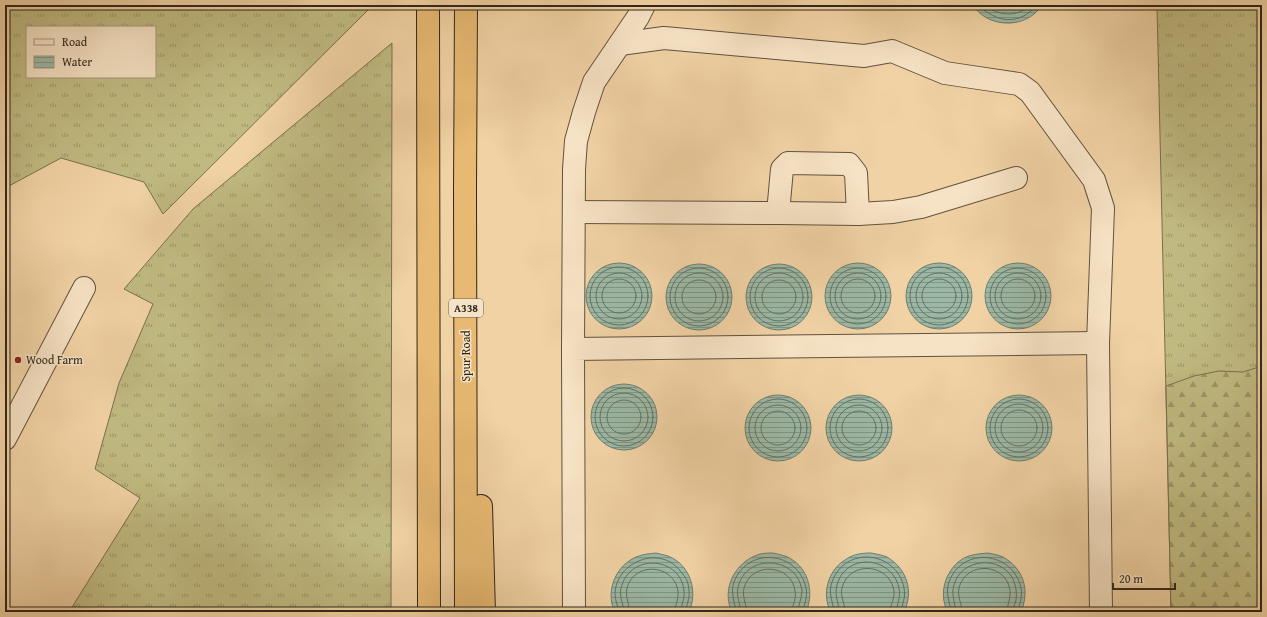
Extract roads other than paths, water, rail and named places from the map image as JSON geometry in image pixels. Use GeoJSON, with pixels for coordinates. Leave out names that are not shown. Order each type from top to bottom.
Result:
{"type":"FeatureCollection","features":[{"type":"Feature","properties":{"kind":"highway"},"geometry":{"type":"LineString","coordinates":[[428,5],[429,612]]}},
{"type":"Feature","properties":{"kind":"highway","name":"Spur Road"},"geometry":{"type":"LineString","coordinates":[[466,5],[466,612]]}},
{"type":"Feature","properties":{"kind":"highway"},"geometry":{"type":"LineString","coordinates":[[466,310],[481,508],[484,612]]}},
{"type":"Feature","properties":{"kind":"street"},"geometry":{"type":"LineString","coordinates":[[574,612],[573,349],[574,169],[576,141],[594,82],[638,17],[644,5]]}},
{"type":"Feature","properties":{"kind":"street"},"geometry":{"type":"LineString","coordinates":[[620,44],[664,38],[864,56],[892,52],[945,73],[1018,84],[1030,92],[1094,180],[1103,208],[1098,343],[1101,612]]}},
{"type":"Feature","properties":{"kind":"street"},"geometry":{"type":"LineString","coordinates":[[778,213],[782,169],[788,163],[849,164],[856,173],[858,214]]}},
{"type":"Feature","properties":{"kind":"street"},"geometry":{"type":"LineString","coordinates":[[574,212],[858,214],[894,212],[921,207],[1016,178]]}},
{"type":"Feature","properties":{"kind":"street"},"geometry":{"type":"LineString","coordinates":[[5,439],[84,288]]}},
{"type":"Feature","properties":{"kind":"street"},"geometry":{"type":"LineString","coordinates":[[573,349],[1098,343]]}},
{"type":"Feature","properties":{"kind":"water"},"geometry":{"type":"Polygon","coordinates":[[[973,5],[1042,5],[1027,19],[1019,22],[1001,23],[985,17],[978,12],[973,5]]]}},
{"type":"Feature","properties":{"kind":"water"},"geometry":{"type":"Polygon","coordinates":[[[619,263],[631,266],[642,273],[649,284],[652,296],[649,308],[642,319],[631,326],[619,329],[607,326],[596,319],[589,308],[586,296],[589,284],[596,273],[607,266],[619,263]]]}},
{"type":"Feature","properties":{"kind":"water"},"geometry":{"type":"Polygon","coordinates":[[[858,263],[870,266],[881,273],[888,284],[891,296],[888,308],[881,319],[870,326],[858,329],[846,326],[835,319],[828,308],[825,296],[828,284],[835,273],[846,266],[858,263]]]}},
{"type":"Feature","properties":{"kind":"water"},"geometry":{"type":"Polygon","coordinates":[[[939,263],[951,266],[962,273],[969,284],[972,296],[969,308],[962,319],[951,326],[939,329],[927,326],[916,319],[909,308],[906,296],[909,284],[916,273],[927,266],[939,263]]]}},
{"type":"Feature","properties":{"kind":"water"},"geometry":{"type":"Polygon","coordinates":[[[1018,263],[1030,266],[1041,273],[1048,284],[1051,296],[1048,308],[1041,319],[1030,326],[1018,329],[1006,326],[995,319],[988,308],[985,296],[988,284],[995,273],[1006,266],[1018,263]]]}},
{"type":"Feature","properties":{"kind":"water"},"geometry":{"type":"Polygon","coordinates":[[[699,264],[711,267],[722,274],[729,285],[732,297],[729,309],[722,320],[711,327],[699,330],[687,327],[676,320],[669,309],[666,297],[669,285],[676,274],[687,267],[699,264]]]}},
{"type":"Feature","properties":{"kind":"water"},"geometry":{"type":"Polygon","coordinates":[[[779,264],[791,267],[802,274],[809,285],[812,297],[809,309],[802,320],[791,327],[779,330],[767,327],[756,320],[749,309],[746,297],[749,285],[756,274],[767,267],[779,264]]]}},
{"type":"Feature","properties":{"kind":"water"},"geometry":{"type":"Polygon","coordinates":[[[624,384],[636,387],[647,394],[654,405],[657,417],[654,429],[647,440],[636,447],[624,450],[612,447],[601,440],[594,429],[591,417],[594,405],[601,394],[612,387],[624,384]]]}},
{"type":"Feature","properties":{"kind":"water"},"geometry":{"type":"Polygon","coordinates":[[[778,395],[790,398],[801,405],[808,416],[811,428],[808,440],[801,451],[790,458],[778,461],[766,458],[755,451],[748,440],[745,428],[748,416],[755,405],[766,398],[778,395]]]}},
{"type":"Feature","properties":{"kind":"water"},"geometry":{"type":"Polygon","coordinates":[[[859,395],[871,398],[882,405],[889,416],[892,428],[889,440],[882,451],[871,458],[859,461],[847,458],[836,451],[829,440],[826,428],[829,416],[836,405],[847,398],[859,395]]]}},
{"type":"Feature","properties":{"kind":"water"},"geometry":{"type":"Polygon","coordinates":[[[1019,395],[1031,398],[1042,405],[1049,416],[1052,428],[1049,440],[1042,451],[1031,458],[1019,461],[1007,458],[996,451],[989,440],[986,428],[989,416],[996,405],[1007,398],[1019,395]]]}},
{"type":"Feature","properties":{"kind":"water"},"geometry":{"type":"Polygon","coordinates":[[[656,553],[676,560],[687,572],[693,596],[689,612],[615,612],[612,605],[611,591],[615,577],[619,571],[635,557],[656,553]]]}},
{"type":"Feature","properties":{"kind":"water"},"geometry":{"type":"Polygon","coordinates":[[[763,553],[773,553],[793,560],[804,572],[808,580],[810,596],[806,612],[732,612],[728,595],[729,586],[737,570],[742,564],[757,555],[763,553]]]}},
{"type":"Feature","properties":{"kind":"water"},"geometry":{"type":"Polygon","coordinates":[[[871,553],[887,557],[900,568],[904,574],[907,581],[908,596],[904,612],[831,612],[828,605],[827,591],[830,576],[834,570],[839,564],[851,556],[871,553]]]}},
{"type":"Feature","properties":{"kind":"water"},"geometry":{"type":"Polygon","coordinates":[[[988,553],[1003,557],[1016,568],[1020,574],[1025,588],[1024,604],[1021,612],[948,612],[945,605],[944,591],[947,577],[951,570],[964,558],[988,553]]]}},
{"type":"Feature","properties":{"kind":"place","name":"Wood Farm"},"geometry":{"type":"Point","coordinates":[18,360]}}]}
